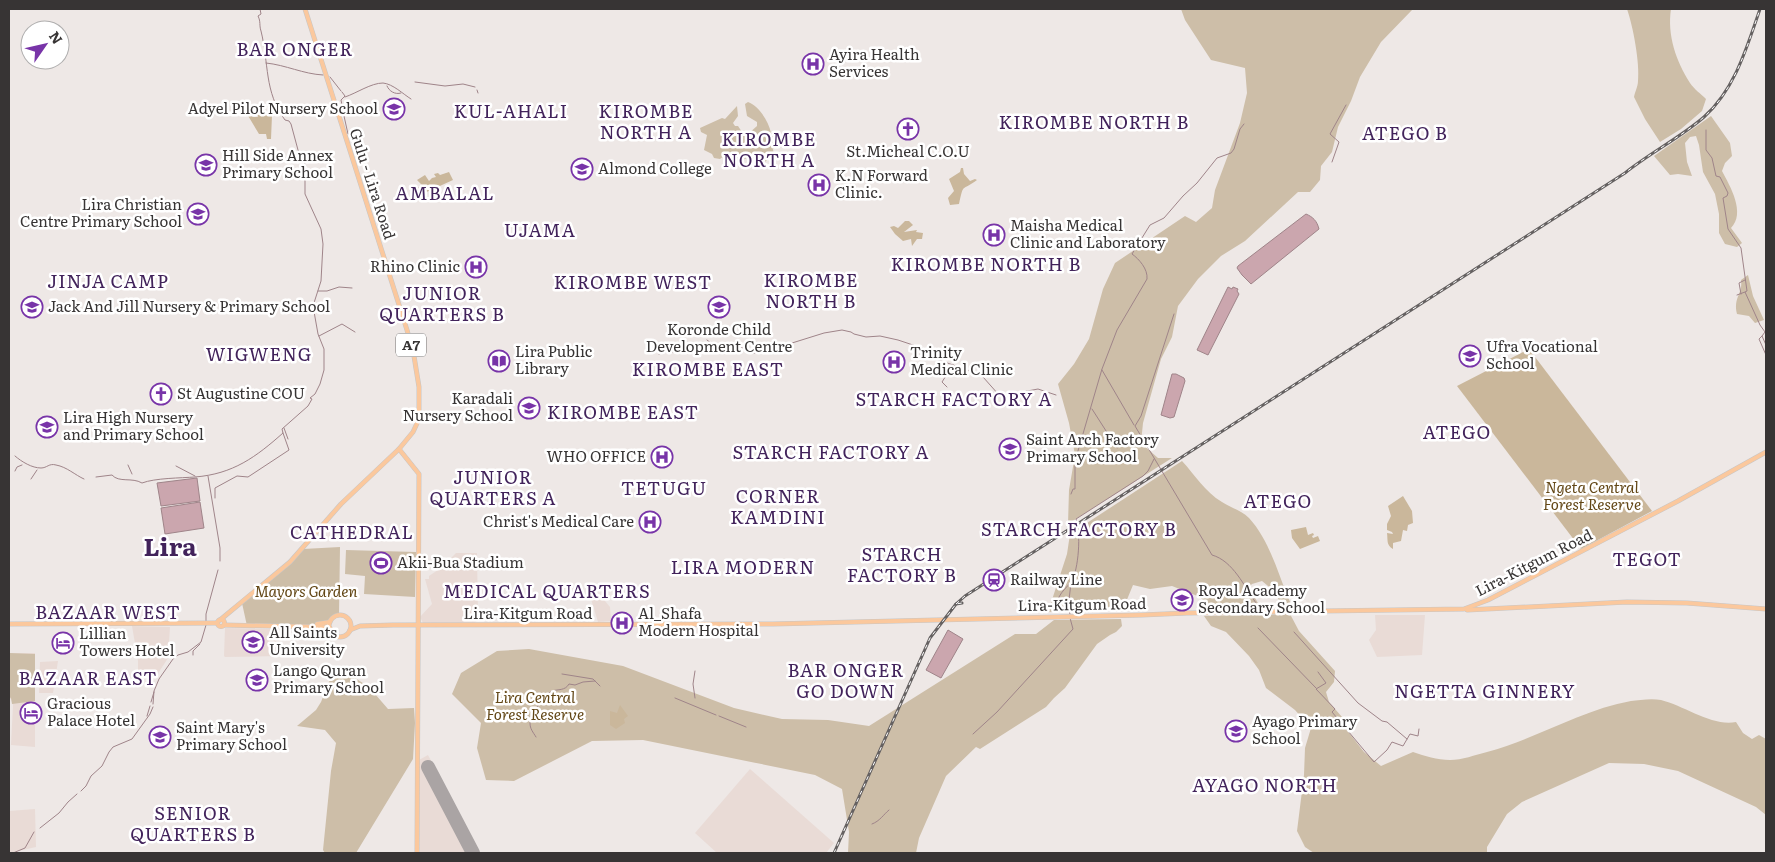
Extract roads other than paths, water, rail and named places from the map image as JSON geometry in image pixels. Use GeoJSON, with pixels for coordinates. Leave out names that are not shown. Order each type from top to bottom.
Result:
{"type":"FeatureCollection","features":[{"type":"Feature","properties":{"kind":"main road","name":"Gulu - Lira Road"},"geometry":{"type":"LineString","coordinates":[[221,623],[226,615],[290,562],[341,504],[399,449],[413,432],[419,419],[419,387],[414,356],[305,9]]}},
{"type":"Feature","properties":{"kind":"main road"},"geometry":{"type":"LineString","coordinates":[[399,449],[419,474],[417,853]]}},
{"type":"Feature","properties":{"kind":"main road","name":"Lira-Kitgum Road"},"geometry":{"type":"LineString","coordinates":[[350,622],[360,626],[773,624],[1186,613],[1464,609],[1488,600],[1670,505],[1766,452]]}},
{"type":"Feature","properties":{"kind":"main road"},"geometry":{"type":"LineString","coordinates":[[1464,609],[1634,602],[1687,603],[1766,610]]}},
{"type":"Feature","properties":{"kind":"main road"},"geometry":{"type":"LineString","coordinates":[[338,615],[346,616],[350,622],[350,630],[346,634],[335,635],[330,628],[330,622],[333,617],[338,615]]}},
{"type":"Feature","properties":{"kind":"main road"},"geometry":{"type":"LineString","coordinates":[[321,625],[330,622]]}},
{"type":"Feature","properties":{"kind":"main road"},"geometry":{"type":"LineString","coordinates":[[9,624],[221,623],[321,625],[330,628]]}},
{"type":"Feature","properties":{"kind":"main road","name":"Lira-Kitgum Road"},"geometry":{"type":"LineString","coordinates":[[350,630],[360,626]]}},
{"type":"Feature","properties":{"kind":"waterway"},"geometry":{"type":"LineString","coordinates":[[96,477],[112,475],[118,479],[134,480],[142,483],[161,479],[209,475],[232,468],[253,457],[283,433],[282,429],[308,406],[312,399],[310,398],[315,394],[320,384],[324,370],[324,349],[318,334],[313,306],[321,281],[323,244],[321,229],[305,194],[303,167],[306,166],[298,150],[291,124],[285,120],[278,109],[270,88],[258,16],[261,14],[260,9]]}},
{"type":"Feature","properties":{"kind":"waterway"},"geometry":{"type":"LineString","coordinates":[[266,63],[323,75]]}},
{"type":"Feature","properties":{"kind":"waterway"},"geometry":{"type":"LineString","coordinates":[[330,77],[341,91]]}},
{"type":"Feature","properties":{"kind":"waterway"},"geometry":{"type":"LineString","coordinates":[[415,82],[445,86],[463,84],[475,87]]}},
{"type":"Feature","properties":{"kind":"waterway"},"geometry":{"type":"LineString","coordinates":[[345,97],[369,86],[383,83],[394,87],[411,99]]}},
{"type":"Feature","properties":{"kind":"waterway"},"geometry":{"type":"LineString","coordinates":[[387,86],[392,92],[401,93]]}},
{"type":"Feature","properties":{"kind":"waterway"},"geometry":{"type":"LineString","coordinates":[[342,92],[345,96],[341,100],[342,105]]}},
{"type":"Feature","properties":{"kind":"waterway"},"geometry":{"type":"LineString","coordinates":[[1332,162],[1339,142],[1330,134],[1346,105]]}},
{"type":"Feature","properties":{"kind":"waterway"},"geometry":{"type":"LineString","coordinates":[[342,107],[348,134],[354,134],[354,139],[357,141],[361,139]]}},
{"type":"Feature","properties":{"kind":"waterway"},"geometry":{"type":"LineString","coordinates":[[1071,494],[1073,489],[1075,489],[1075,461],[1102,369],[1117,330],[1147,279],[1145,268],[1132,254],[1150,225],[1164,218],[1197,183],[1217,158],[1231,153],[1240,129],[1244,124]]}},
{"type":"Feature","properties":{"kind":"waterway"},"geometry":{"type":"LineString","coordinates":[[1706,130],[1706,150],[1712,158],[1716,176],[1720,177],[1728,193],[1723,198],[1728,229],[1741,248],[1747,291],[1745,292],[1765,332],[1762,336],[1766,345]]}},
{"type":"Feature","properties":{"kind":"waterway"},"geometry":{"type":"LineString","coordinates":[[1741,294],[1739,283],[1745,280]]}},
{"type":"Feature","properties":{"kind":"waterway"},"geometry":{"type":"LineString","coordinates":[[318,291],[327,291],[339,287],[352,288]]}},
{"type":"Feature","properties":{"kind":"waterway"},"geometry":{"type":"LineString","coordinates":[[1737,295],[1745,292]]}},
{"type":"Feature","properties":{"kind":"waterway"},"geometry":{"type":"LineString","coordinates":[[1174,314],[1141,416],[1135,426],[1212,555],[1232,568],[1256,603]]}},
{"type":"Feature","properties":{"kind":"waterway"},"geometry":{"type":"LineString","coordinates":[[319,336],[342,324],[355,332]]}},
{"type":"Feature","properties":{"kind":"waterway"},"geometry":{"type":"LineString","coordinates":[[707,340],[715,346],[727,345],[744,348],[754,353],[770,353],[792,343],[824,333],[842,330],[866,337],[880,336],[925,349],[933,358],[976,373],[983,377],[999,395]]}},
{"type":"Feature","properties":{"kind":"waterway"},"geometry":{"type":"LineString","coordinates":[[1762,336],[1759,339],[1766,355]]}},
{"type":"Feature","properties":{"kind":"waterway"},"geometry":{"type":"LineString","coordinates":[[703,345],[712,343]]}},
{"type":"Feature","properties":{"kind":"waterway"},"geometry":{"type":"LineString","coordinates":[[659,354],[700,345]]}},
{"type":"Feature","properties":{"kind":"waterway"},"geometry":{"type":"LineString","coordinates":[[947,387],[942,382],[953,365]]}},
{"type":"Feature","properties":{"kind":"waterway"},"geometry":{"type":"LineString","coordinates":[[1102,370],[1134,425]]}},
{"type":"Feature","properties":{"kind":"waterway"},"geometry":{"type":"LineString","coordinates":[[1001,396],[1038,389],[1056,395]]}},
{"type":"Feature","properties":{"kind":"waterway"},"geometry":{"type":"LineString","coordinates":[[1092,409],[1117,448]]}},
{"type":"Feature","properties":{"kind":"waterway"},"geometry":{"type":"LineString","coordinates":[[284,428],[288,439]]}},
{"type":"Feature","properties":{"kind":"waterway"},"geometry":{"type":"LineString","coordinates":[[215,498],[215,488],[237,476],[248,477],[289,450],[283,433]]}},
{"type":"Feature","properties":{"kind":"waterway"},"geometry":{"type":"LineString","coordinates":[[15,456],[38,468],[52,465],[60,466],[84,479]]}},
{"type":"Feature","properties":{"kind":"waterway"},"geometry":{"type":"LineString","coordinates":[[1062,612],[1059,597],[1071,582],[1076,569],[1078,551],[1078,525],[1076,519],[1143,476],[1154,459]]}},
{"type":"Feature","properties":{"kind":"waterway"},"geometry":{"type":"LineString","coordinates":[[15,471],[17,467],[22,465]]}},
{"type":"Feature","properties":{"kind":"waterway"},"geometry":{"type":"LineString","coordinates":[[128,465],[132,474]]}},
{"type":"Feature","properties":{"kind":"waterway"},"geometry":{"type":"LineString","coordinates":[[176,466],[195,476]]}},
{"type":"Feature","properties":{"kind":"waterway"},"geometry":{"type":"LineString","coordinates":[[31,479],[37,470]]}},
{"type":"Feature","properties":{"kind":"waterway"},"geometry":{"type":"LineString","coordinates":[[208,476],[220,548],[220,561]]}},
{"type":"Feature","properties":{"kind":"waterway"},"geometry":{"type":"LineString","coordinates":[[206,621],[206,614],[218,570]]}},
{"type":"Feature","properties":{"kind":"waterway"},"geometry":{"type":"LineString","coordinates":[[1070,614],[1068,608],[1071,583]]}},
{"type":"Feature","properties":{"kind":"waterway"},"geometry":{"type":"LineString","coordinates":[[973,734],[997,712],[1073,629],[1070,618]]}},
{"type":"Feature","properties":{"kind":"waterway"},"geometry":{"type":"LineString","coordinates":[[153,704],[154,691],[159,679],[173,659],[178,655],[188,652],[201,642],[206,625]]}},
{"type":"Feature","properties":{"kind":"waterway"},"geometry":{"type":"LineString","coordinates":[[1258,628],[1316,688]]}},
{"type":"Feature","properties":{"kind":"waterway"},"geometry":{"type":"LineString","coordinates":[[1294,632],[1358,703],[1382,721],[1387,722],[1407,739]]}},
{"type":"Feature","properties":{"kind":"waterway"},"geometry":{"type":"LineString","coordinates":[[193,655],[193,651],[200,644]]}},
{"type":"Feature","properties":{"kind":"waterway"},"geometry":{"type":"LineString","coordinates":[[695,671],[693,684],[695,698]]}},
{"type":"Feature","properties":{"kind":"waterway"},"geometry":{"type":"LineString","coordinates":[[1318,672],[1326,683],[1316,689],[1335,709],[1332,712],[1374,762],[1387,750],[1392,742],[1403,746],[1410,734],[1418,736],[1419,729]]}},
{"type":"Feature","properties":{"kind":"waterway"},"geometry":{"type":"LineString","coordinates":[[562,674],[593,679],[600,686]]}},
{"type":"Feature","properties":{"kind":"waterway"},"geometry":{"type":"LineString","coordinates":[[536,737],[530,720],[538,705],[549,693],[566,688],[569,684],[575,685],[595,681]]}},
{"type":"Feature","properties":{"kind":"waterway"},"geometry":{"type":"LineString","coordinates":[[151,702],[154,692]]}},
{"type":"Feature","properties":{"kind":"waterway"},"geometry":{"type":"LineString","coordinates":[[675,698],[716,715]]}},
{"type":"Feature","properties":{"kind":"waterway"},"geometry":{"type":"LineString","coordinates":[[147,716],[150,706]]}},
{"type":"Feature","properties":{"kind":"waterway"},"geometry":{"type":"LineString","coordinates":[[81,791],[91,776],[102,766],[113,747],[132,739],[153,707]]}},
{"type":"Feature","properties":{"kind":"waterway"},"geometry":{"type":"LineString","coordinates":[[719,716],[746,727]]}},
{"type":"Feature","properties":{"kind":"waterway"},"geometry":{"type":"LineString","coordinates":[[40,828],[59,813],[77,794]]}},
{"type":"Feature","properties":{"kind":"waterway"},"geometry":{"type":"LineString","coordinates":[[872,824],[889,810]]}},
{"type":"Feature","properties":{"kind":"waterway"},"geometry":{"type":"LineString","coordinates":[[13,853],[25,848],[34,832]]}},
{"type":"Feature","properties":{"kind":"railway"},"geometry":{"type":"LineString","coordinates":[[956,604],[965,596],[1625,173],[1695,124],[1715,106],[1732,81],[1745,52],[1760,9]]}},
{"type":"Feature","properties":{"kind":"railway"},"geometry":{"type":"LineString","coordinates":[[834,853],[930,638],[956,604],[962,603]]}},
{"type":"Feature","properties":{"kind":"place","name":"Ayira Health Services"},"geometry":{"type":"Point","coordinates":[813,64]}},
{"type":"Feature","properties":{"kind":"place","name":"Adyel Pilot Nursery School"},"geometry":{"type":"Point","coordinates":[394,109]}},
{"type":"Feature","properties":{"kind":"place","name":"St.Micheal C.O.U"},"geometry":{"type":"Point","coordinates":[908,129]}},
{"type":"Feature","properties":{"kind":"place","name":"Hill Side Annex Primary School"},"geometry":{"type":"Point","coordinates":[206,165]}},
{"type":"Feature","properties":{"kind":"place","name":"Almond College"},"geometry":{"type":"Point","coordinates":[582,169]}},
{"type":"Feature","properties":{"kind":"place","name":"K.N Forward Clinic."},"geometry":{"type":"Point","coordinates":[819,185]}},
{"type":"Feature","properties":{"kind":"place","name":"Lira Christian Centre Primary School"},"geometry":{"type":"Point","coordinates":[198,214]}},
{"type":"Feature","properties":{"kind":"place","name":"Maisha Medical Clinic and Laboratory"},"geometry":{"type":"Point","coordinates":[994,235]}},
{"type":"Feature","properties":{"kind":"place","name":"Rhino Clinic"},"geometry":{"type":"Point","coordinates":[476,267]}},
{"type":"Feature","properties":{"kind":"place","name":"Jack And Jill Nursery & Primary School"},"geometry":{"type":"Point","coordinates":[32,307]}},
{"type":"Feature","properties":{"kind":"place","name":"Koronde Child Development Centre"},"geometry":{"type":"Point","coordinates":[719,307]}},
{"type":"Feature","properties":{"kind":"place","name":"Ufra Vocational School"},"geometry":{"type":"Point","coordinates":[1470,356]}},
{"type":"Feature","properties":{"kind":"place","name":"Lira Public Library"},"geometry":{"type":"Point","coordinates":[499,361]}},
{"type":"Feature","properties":{"kind":"place","name":"Trinity Medical Clinic"},"geometry":{"type":"Point","coordinates":[894,362]}},
{"type":"Feature","properties":{"kind":"place","name":"St Augustine COU"},"geometry":{"type":"Point","coordinates":[161,394]}},
{"type":"Feature","properties":{"kind":"place","name":"Karadali Nursery School"},"geometry":{"type":"Point","coordinates":[529,408]}},
{"type":"Feature","properties":{"kind":"place","name":"Lira High Nursery and Primary School"},"geometry":{"type":"Point","coordinates":[47,427]}},
{"type":"Feature","properties":{"kind":"place","name":"Saint Arch Factory Primary School"},"geometry":{"type":"Point","coordinates":[1010,449]}},
{"type":"Feature","properties":{"kind":"place","name":"WHO OFFICE"},"geometry":{"type":"Point","coordinates":[662,457]}},
{"type":"Feature","properties":{"kind":"place","name":"Christ's Medical Care"},"geometry":{"type":"Point","coordinates":[650,522]}},
{"type":"Feature","properties":{"kind":"place","name":"Akii-Bua Stadium"},"geometry":{"type":"Point","coordinates":[381,563]}},
{"type":"Feature","properties":{"kind":"place","name":"Railway Line"},"geometry":{"type":"Point","coordinates":[994,580]}},
{"type":"Feature","properties":{"kind":"place","name":"Royal Academy Secondary School"},"geometry":{"type":"Point","coordinates":[1182,600]}},
{"type":"Feature","properties":{"kind":"place","name":"Al_Shafa Modern Hospital"},"geometry":{"type":"Point","coordinates":[622,623]}},
{"type":"Feature","properties":{"kind":"place","name":"All Saints University"},"geometry":{"type":"Point","coordinates":[253,642]}},
{"type":"Feature","properties":{"kind":"place","name":"Lillian Towers Hotel"},"geometry":{"type":"Point","coordinates":[63,643]}},
{"type":"Feature","properties":{"kind":"place","name":"Lango Quran Primary School"},"geometry":{"type":"Point","coordinates":[257,680]}},
{"type":"Feature","properties":{"kind":"place","name":"Gracious Palace Hotel"},"geometry":{"type":"Point","coordinates":[31,713]}},
{"type":"Feature","properties":{"kind":"place","name":"Ayago Primary School"},"geometry":{"type":"Point","coordinates":[1236,731]}},
{"type":"Feature","properties":{"kind":"place","name":"Saint Mary's Primary School"},"geometry":{"type":"Point","coordinates":[160,737]}},
{"type":"Feature","properties":{"kind":"district","name":"BAR ONGER"},"geometry":{"type":"Point","coordinates":[295,50]}},
{"type":"Feature","properties":{"kind":"district","name":"KUL-AHALI"},"geometry":{"type":"Point","coordinates":[511,112]}},
{"type":"Feature","properties":{"kind":"district","name":"KIROMBE NORTH A"},"geometry":{"type":"Point","coordinates":[646,122]}},
{"type":"Feature","properties":{"kind":"district","name":"KIROMBE NORTH B"},"geometry":{"type":"Point","coordinates":[1094,123]}},
{"type":"Feature","properties":{"kind":"district","name":"ATEGO B"},"geometry":{"type":"Point","coordinates":[1405,134]}},
{"type":"Feature","properties":{"kind":"district","name":"KIROMBE NORTH A"},"geometry":{"type":"Point","coordinates":[769,150]}},
{"type":"Feature","properties":{"kind":"district","name":"AMBALAL"},"geometry":{"type":"Point","coordinates":[445,194]}},
{"type":"Feature","properties":{"kind":"district","name":"UJAMA"},"geometry":{"type":"Point","coordinates":[540,231]}},
{"type":"Feature","properties":{"kind":"district","name":"KIROMBE NORTH B"},"geometry":{"type":"Point","coordinates":[986,265]}},
{"type":"Feature","properties":{"kind":"district","name":"JINJA CAMP"},"geometry":{"type":"Point","coordinates":[108,282]}},
{"type":"Feature","properties":{"kind":"district","name":"KIROMBE WEST"},"geometry":{"type":"Point","coordinates":[633,283]}},
{"type":"Feature","properties":{"kind":"district","name":"KIROMBE NORTH B"},"geometry":{"type":"Point","coordinates":[811,291]}},
{"type":"Feature","properties":{"kind":"district","name":"JUNIOR QUARTERS B"},"geometry":{"type":"Point","coordinates":[442,304]}},
{"type":"Feature","properties":{"kind":"district","name":"WIGWENG"},"geometry":{"type":"Point","coordinates":[259,355]}},
{"type":"Feature","properties":{"kind":"district","name":"KIROMBE EAST"},"geometry":{"type":"Point","coordinates":[708,370]}},
{"type":"Feature","properties":{"kind":"district","name":"STARCH FACTORY A"},"geometry":{"type":"Point","coordinates":[954,400]}},
{"type":"Feature","properties":{"kind":"district","name":"KIROMBE EAST"},"geometry":{"type":"Point","coordinates":[623,413]}},
{"type":"Feature","properties":{"kind":"district","name":"ATEGO"},"geometry":{"type":"Point","coordinates":[1457,433]}},
{"type":"Feature","properties":{"kind":"district","name":"STARCH FACTORY A"},"geometry":{"type":"Point","coordinates":[831,453]}},
{"type":"Feature","properties":{"kind":"district","name":"JUNIOR QUARTERS A"},"geometry":{"type":"Point","coordinates":[493,488]}},
{"type":"Feature","properties":{"kind":"district","name":"TETUGU"},"geometry":{"type":"Point","coordinates":[664,489]}},
{"type":"Feature","properties":{"kind":"district","name":"ATEGO"},"geometry":{"type":"Point","coordinates":[1278,502]}},
{"type":"Feature","properties":{"kind":"district","name":"CORNER KAMDINI"},"geometry":{"type":"Point","coordinates":[778,507]}},
{"type":"Feature","properties":{"kind":"district","name":"STARCH FACTORY B"},"geometry":{"type":"Point","coordinates":[1079,530]}},
{"type":"Feature","properties":{"kind":"district","name":"CATHEDRAL"},"geometry":{"type":"Point","coordinates":[352,533]}},
{"type":"Feature","properties":{"kind":"district","name":"Lira"},"geometry":{"type":"Point","coordinates":[170,547]}},
{"type":"Feature","properties":{"kind":"district","name":"TEGOT"},"geometry":{"type":"Point","coordinates":[1647,560]}},
{"type":"Feature","properties":{"kind":"district","name":"STARCH FACTORY B"},"geometry":{"type":"Point","coordinates":[902,565]}},
{"type":"Feature","properties":{"kind":"district","name":"LIRA MODERN"},"geometry":{"type":"Point","coordinates":[743,568]}},
{"type":"Feature","properties":{"kind":"district","name":"MEDICAL QUARTERS"},"geometry":{"type":"Point","coordinates":[547,592]}},
{"type":"Feature","properties":{"kind":"district","name":"BAZAAR WEST"},"geometry":{"type":"Point","coordinates":[108,613]}},
{"type":"Feature","properties":{"kind":"district","name":"BAZAAR EAST"},"geometry":{"type":"Point","coordinates":[88,679]}},
{"type":"Feature","properties":{"kind":"district","name":"BAR ONGER GO DOWN"},"geometry":{"type":"Point","coordinates":[846,681]}},
{"type":"Feature","properties":{"kind":"district","name":"NGETTA GINNERY"},"geometry":{"type":"Point","coordinates":[1485,692]}},
{"type":"Feature","properties":{"kind":"district","name":"AYAGO NORTH"},"geometry":{"type":"Point","coordinates":[1265,786]}},
{"type":"Feature","properties":{"kind":"district","name":"SENIOR QUARTERS B"},"geometry":{"type":"Point","coordinates":[193,824]}},
{"type":"Feature","properties":{"kind":"park label","name":"Ngeta Central Forest Reserve"},"geometry":{"type":"Point","coordinates":[1592,496]}},
{"type":"Feature","properties":{"kind":"park label","name":"Mayors Garden"},"geometry":{"type":"Point","coordinates":[306,592]}},
{"type":"Feature","properties":{"kind":"park label","name":"Lira Central Forest Reserve"},"geometry":{"type":"Point","coordinates":[535,706]}}]}
